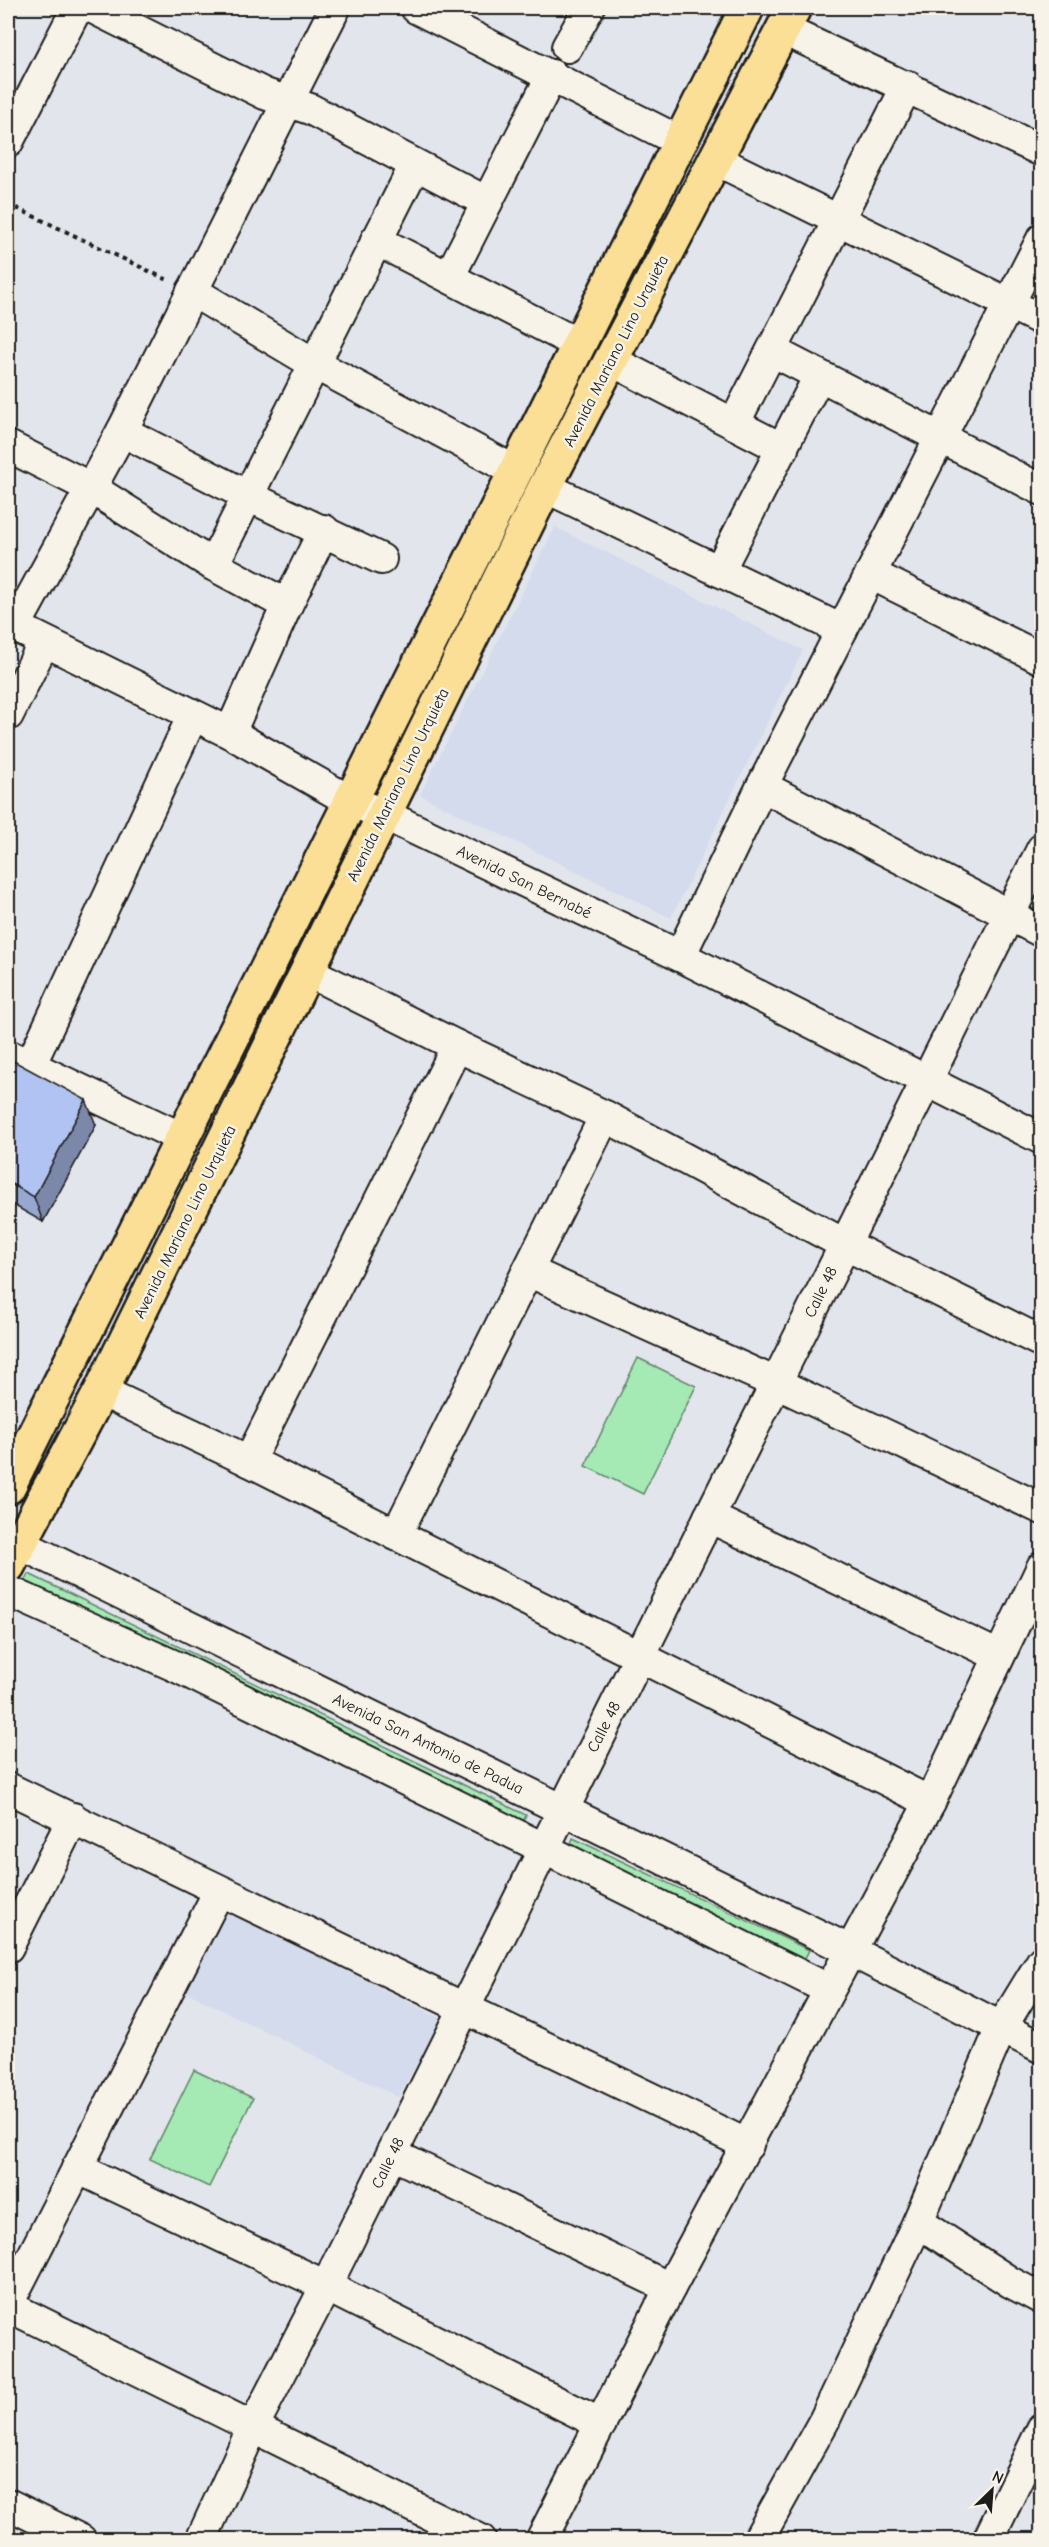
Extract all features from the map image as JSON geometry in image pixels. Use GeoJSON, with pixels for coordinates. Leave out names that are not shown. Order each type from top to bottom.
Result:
{"type":"FeatureCollection","features":[{"type":"Feature","properties":{"kind":"main road"},"geometry":{"type":"LineString","coordinates":[[8,1487],[747,8]]}},
{"type":"Feature","properties":{"kind":"main road","name":"Avenida Mariano Lino Urquieta"},"geometry":{"type":"LineString","coordinates":[[11,1549],[101,1391],[309,972],[383,814],[545,487],[788,19]]}},
{"type":"Feature","properties":{"kind":"street"},"geometry":{"type":"LineString","coordinates":[[8,142],[77,8]]}},
{"type":"Feature","properties":{"kind":"street"},"geometry":{"type":"LineString","coordinates":[[93,8],[265,94],[310,109],[487,202]]}},
{"type":"Feature","properties":{"kind":"street"},"geometry":{"type":"LineString","coordinates":[[11,625],[122,431],[335,8]]}},
{"type":"Feature","properties":{"kind":"street"},"geometry":{"type":"LineString","coordinates":[[417,8],[679,141]]}},
{"type":"Feature","properties":{"kind":"street"},"geometry":{"type":"LineString","coordinates":[[567,46],[589,8]]}},
{"type":"Feature","properties":{"kind":"street"},"geometry":{"type":"LineString","coordinates":[[788,19],[907,86],[1041,151]]}},
{"type":"Feature","properties":{"kind":"street"},"geometry":{"type":"LineString","coordinates":[[448,277],[552,75]]}},
{"type":"Feature","properties":{"kind":"street"},"geometry":{"type":"LineString","coordinates":[[734,424],[836,220],[907,86]]}},
{"type":"Feature","properties":{"kind":"street"},"geometry":{"type":"LineString","coordinates":[[714,159],[1041,320]]}},
{"type":"Feature","properties":{"kind":"street"},"geometry":{"type":"LineString","coordinates":[[213,565],[415,165]]}},
{"type":"Feature","properties":{"kind":"street"},"geometry":{"type":"LineString","coordinates":[[680,956],[762,786],[1041,239]]}},
{"type":"Feature","properties":{"kind":"street"},"geometry":{"type":"LineString","coordinates":[[376,240],[578,344]]}},
{"type":"Feature","properties":{"kind":"street"},"geometry":{"type":"LineString","coordinates":[[192,291],[314,363],[515,471]]}},
{"type":"Feature","properties":{"kind":"street"},"geometry":{"type":"LineString","coordinates":[[772,351],[1041,490]]}},
{"type":"Feature","properties":{"kind":"street"},"geometry":{"type":"LineString","coordinates":[[612,361],[783,449]]}},
{"type":"Feature","properties":{"kind":"street"},"geometry":{"type":"LineString","coordinates":[[719,571],[819,376]]}},
{"type":"Feature","properties":{"kind":"street"},"geometry":{"type":"LineString","coordinates":[[122,431],[248,496],[324,530],[381,559]]}},
{"type":"Feature","properties":{"kind":"street"},"geometry":{"type":"LineString","coordinates":[[8,446],[91,488],[213,565],[287,605]]}},
{"type":"Feature","properties":{"kind":"street"},"geometry":{"type":"LineString","coordinates":[[545,487],[842,630]]}},
{"type":"Feature","properties":{"kind":"street"},"geometry":{"type":"LineString","coordinates":[[230,732],[287,605],[324,530]]}},
{"type":"Feature","properties":{"kind":"street"},"geometry":{"type":"LineString","coordinates":[[871,574],[1041,659]]}},
{"type":"Feature","properties":{"kind":"street","name":"Avenida San Bernabé"},"geometry":{"type":"LineString","coordinates":[[11,625],[230,732],[350,801],[383,814],[680,956],[1041,1139]]}},
{"type":"Feature","properties":{"kind":"street"},"geometry":{"type":"LineString","coordinates":[[8,715],[44,642]]}},
{"type":"Feature","properties":{"kind":"street"},"geometry":{"type":"LineString","coordinates":[[182,1138],[19,1060],[193,715]]}},
{"type":"Feature","properties":{"kind":"street"},"geometry":{"type":"LineString","coordinates":[[762,786],[1041,932]]}},
{"type":"Feature","properties":{"kind":"street","name":"Calle 48"},"geometry":{"type":"LineString","coordinates":[[201,2540],[253,2427],[464,2010],[1041,849]]}},
{"type":"Feature","properties":{"kind":"street"},"geometry":{"type":"LineString","coordinates":[[309,972],[605,1116],[844,1244],[1041,1342]]}},
{"type":"Feature","properties":{"kind":"street"},"geometry":{"type":"LineString","coordinates":[[249,1461],[457,1046]]}},
{"type":"Feature","properties":{"kind":"street"},"geometry":{"type":"LineString","coordinates":[[396,1534],[605,1116]]}},
{"type":"Feature","properties":{"kind":"street"},"geometry":{"type":"LineString","coordinates":[[528,1271],[776,1383],[1041,1509]]}},
{"type":"Feature","properties":{"kind":"street"},"geometry":{"type":"LineString","coordinates":[[101,1391],[249,1461],[930,1802]]}},
{"type":"Feature","properties":{"kind":"street"},"geometry":{"type":"LineString","coordinates":[[709,1517],[999,1656]]}},
{"type":"Feature","properties":{"kind":"street","name":"Avenida San Antonio de Padua"},"geometry":{"type":"LineString","coordinates":[[11,1549],[195,1630],[849,1950],[1041,2048]]}},
{"type":"Feature","properties":{"kind":"street"},"geometry":{"type":"LineString","coordinates":[[541,2540],[670,2288],[930,1802],[1041,1567]]}},
{"type":"Feature","properties":{"kind":"street"},"geometry":{"type":"LineString","coordinates":[[8,1591],[177,1667],[828,1989]]}},
{"type":"Feature","properties":{"kind":"street"},"geometry":{"type":"LineString","coordinates":[[177,1667],[195,1630]]}},
{"type":"Feature","properties":{"kind":"street"},"geometry":{"type":"LineString","coordinates":[[352,1754],[370,1716]]}},
{"type":"Feature","properties":{"kind":"street"},"geometry":{"type":"LineString","coordinates":[[8,1788],[464,2010],[748,2145]]}},
{"type":"Feature","properties":{"kind":"street"},"geometry":{"type":"LineString","coordinates":[[8,1947],[73,1818]]}},
{"type":"Feature","properties":{"kind":"street"},"geometry":{"type":"LineString","coordinates":[[219,1891],[8,2305],[481,2540]]}},
{"type":"Feature","properties":{"kind":"street"},"geometry":{"type":"LineString","coordinates":[[758,2540],[825,2419],[918,2222],[1001,2028],[1041,1960]]}},
{"type":"Feature","properties":{"kind":"street"},"geometry":{"type":"LineString","coordinates":[[392,2154],[670,2288]]}},
{"type":"Feature","properties":{"kind":"street"},"geometry":{"type":"LineString","coordinates":[[77,2168],[326,2286],[601,2424]]}},
{"type":"Feature","properties":{"kind":"street"},"geometry":{"type":"LineString","coordinates":[[918,2222],[1010,2282],[1041,2299]]}},
{"type":"Feature","properties":{"kind":"street"},"geometry":{"type":"LineString","coordinates":[[987,2540],[1033,2470],[1041,2429]]}},
{"type":"Feature","properties":{"kind":"street"},"geometry":{"type":"LineString","coordinates":[[8,2504],[81,2540]]}},
{"type":"Feature","properties":{"kind":"path"},"geometry":{"type":"LineString","coordinates":[[8,204],[192,291]]}},
{"type":"Feature","properties":{"kind":"shaded area"},"geometry":{"type":"Polygon","coordinates":[[[555,527],[803,650],[671,918],[420,795],[555,527]]]}},
{"type":"Feature","properties":{"kind":"shaded area"},"geometry":{"type":"Polygon","coordinates":[[[228,1911],[442,2019],[398,2097],[182,1990],[228,1911]]]}},
{"type":"Feature","properties":{"kind":"green space"},"geometry":{"type":"Polygon","coordinates":[[[638,1358],[696,1386],[643,1494],[585,1466],[638,1358]]]}},
{"type":"Feature","properties":{"kind":"green space"},"geometry":{"type":"Polygon","coordinates":[[[29,1574],[526,1815],[522,1825],[23,1587],[29,1574]]]}},
{"type":"Feature","properties":{"kind":"green space"},"geometry":{"type":"Polygon","coordinates":[[[573,1838],[809,1950],[802,1964],[569,1849],[573,1838]]]}},
{"type":"Feature","properties":{"kind":"green space"},"geometry":{"type":"Polygon","coordinates":[[[194,2070],[253,2098],[209,2187],[150,2159],[194,2070]]]}},
{"type":"Feature","properties":{"kind":"building"},"geometry":{"type":"Polygon","coordinates":[[[8,1058],[86,1100],[34,1197],[8,1182],[8,1058]]]}}]}
